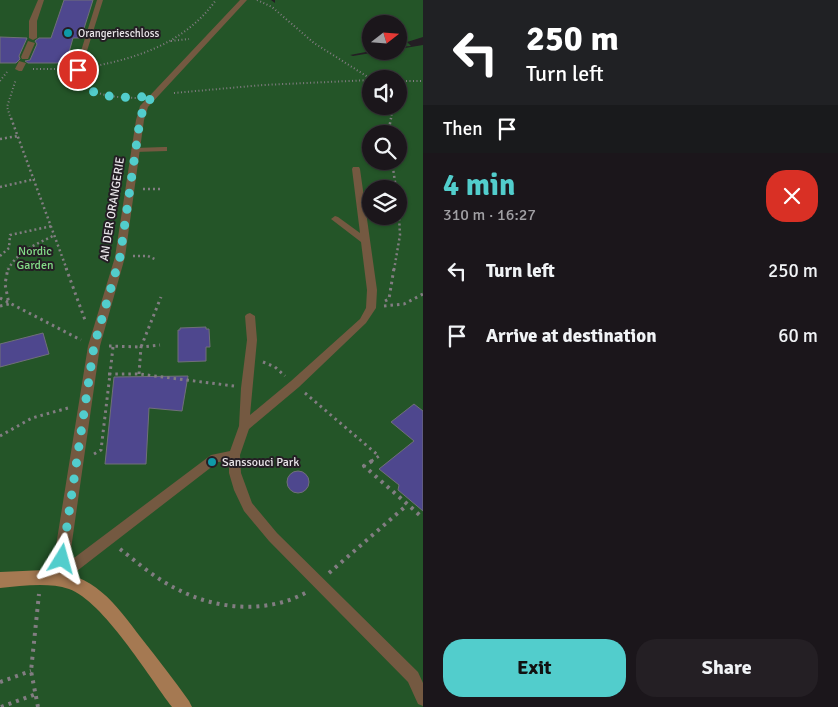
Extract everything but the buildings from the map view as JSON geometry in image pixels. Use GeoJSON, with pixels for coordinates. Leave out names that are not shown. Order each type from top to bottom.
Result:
{"type":"FeatureCollection","features":[{"type":"Feature","properties":{"kind":"street"},"geometry":{"type":"LineString","coordinates":[[22,63],[32,40],[33,21],[41,0]]}},
{"type":"Feature","properties":{"kind":"street","name":"AN DER ORANGERIE"},"geometry":{"type":"LineString","coordinates":[[59,578],[94,346],[120,257],[135,150],[144,106],[244,0]]}},
{"type":"Feature","properties":{"kind":"street"},"geometry":{"type":"LineString","coordinates":[[0,580],[59,578],[73,582],[93,593],[107,606],[183,707]]}},
{"type":"Feature","properties":{"kind":"lane"},"geometry":{"type":"LineString","coordinates":[[78,70],[100,0]]}},
{"type":"Feature","properties":{"kind":"lane"},"geometry":{"type":"LineString","coordinates":[[135,150],[164,149]]}},
{"type":"Feature","properties":{"kind":"lane"},"geometry":{"type":"LineString","coordinates":[[244,426],[342,342],[363,321],[371,308],[372,290],[356,169]]}},
{"type":"Feature","properties":{"kind":"lane"},"geometry":{"type":"LineString","coordinates":[[335,219],[366,241]]}},
{"type":"Feature","properties":{"kind":"lane"},"geometry":{"type":"LineString","coordinates":[[250,316],[252,349],[246,388],[244,426],[234,455],[235,473],[248,506],[273,537],[413,677],[423,699]]}},
{"type":"Feature","properties":{"kind":"lane"},"geometry":{"type":"LineString","coordinates":[[59,578],[215,458],[234,455]]}},
{"type":"Feature","properties":{"kind":"path"},"geometry":{"type":"LineString","coordinates":[[94,346],[35,179],[7,107],[22,63],[78,70],[130,59],[151,51],[194,25],[216,0]]}},
{"type":"Feature","properties":{"kind":"path"},"geometry":{"type":"LineString","coordinates":[[257,0],[272,7],[299,32],[362,74]]}},
{"type":"Feature","properties":{"kind":"path"},"geometry":{"type":"LineString","coordinates":[[78,70],[78,77],[83,84],[92,90],[104,95],[120,97],[153,96],[254,86],[362,80]]}},
{"type":"Feature","properties":{"kind":"path"},"geometry":{"type":"LineString","coordinates":[[0,80],[2,80],[6,73]]}},
{"type":"Feature","properties":{"kind":"path"},"geometry":{"type":"LineString","coordinates":[[407,81],[423,81]]}},
{"type":"Feature","properties":{"kind":"path"},"geometry":{"type":"LineString","coordinates":[[0,139],[18,136]]}},
{"type":"Feature","properties":{"kind":"path"},"geometry":{"type":"LineString","coordinates":[[0,187],[35,179]]}},
{"type":"Feature","properties":{"kind":"path"},"geometry":{"type":"LineString","coordinates":[[371,308],[389,299],[400,235],[399,225]]}},
{"type":"Feature","properties":{"kind":"path"},"geometry":{"type":"LineString","coordinates":[[0,256],[9,248],[10,235],[52,226]]}},
{"type":"Feature","properties":{"kind":"path"},"geometry":{"type":"LineString","coordinates":[[9,304],[4,281],[9,264],[28,249],[55,235]]}},
{"type":"Feature","properties":{"kind":"path"},"geometry":{"type":"LineString","coordinates":[[120,257],[148,256],[157,260]]}},
{"type":"Feature","properties":{"kind":"path"},"geometry":{"type":"LineString","coordinates":[[371,308],[404,304],[423,294]]}},
{"type":"Feature","properties":{"kind":"path"},"geometry":{"type":"LineString","coordinates":[[0,298],[94,346],[160,346]]}},
{"type":"Feature","properties":{"kind":"path"},"geometry":{"type":"LineString","coordinates":[[139,374],[141,347],[161,298]]}},
{"type":"Feature","properties":{"kind":"path"},"geometry":{"type":"LineString","coordinates":[[0,306],[9,304]]}},
{"type":"Feature","properties":{"kind":"path"},"geometry":{"type":"LineString","coordinates":[[113,346],[110,374],[139,374],[246,388]]}},
{"type":"Feature","properties":{"kind":"path"},"geometry":{"type":"LineString","coordinates":[[312,399],[379,456],[364,466],[423,518]]}},
{"type":"Feature","properties":{"kind":"path"},"geometry":{"type":"LineString","coordinates":[[0,436],[20,424],[52,410],[84,408]]}},
{"type":"Feature","properties":{"kind":"path"},"geometry":{"type":"LineString","coordinates":[[107,540],[184,593],[214,602],[265,607],[300,598],[407,505]]}},
{"type":"Feature","properties":{"kind":"path"},"geometry":{"type":"LineString","coordinates":[[38,707],[31,671],[41,578]]}},
{"type":"Feature","properties":{"kind":"path"},"geometry":{"type":"LineString","coordinates":[[0,682],[31,671]]}},
{"type":"Feature","properties":{"kind":"path"},"geometry":{"type":"LineString","coordinates":[[1,707],[36,694]]}},
{"type":"Feature","properties":{"kind":"green space","name":"Sanssouci Park"},"geometry":{"type":"Polygon","coordinates":[[[0,0],[271,0],[275,3],[275,0],[423,0],[423,37],[408,42],[408,15],[362,15],[362,53],[350,55],[362,54],[362,60],[408,60],[408,48],[423,45],[423,707],[0,707],[0,0]]]}},
{"type":"Feature","properties":{"kind":"place","name":"Orangerieschloss"},"geometry":{"type":"Point","coordinates":[68,33]}},
{"type":"Feature","properties":{"kind":"place","name":"Sanssouci Park"},"geometry":{"type":"Point","coordinates":[212,462]}},
{"type":"Feature","properties":{"kind":"route"},"geometry":{"type":"LineString","coordinates":[[62,559],[94,346],[120,257],[140,120],[144,106],[153,96],[136,98],[104,95],[83,84],[78,77],[78,70]]}},
{"type":"Feature","properties":{"kind":"park label","name":"Nordic Garden"},"geometry":{"type":"Point","coordinates":[35,258]}}]}
